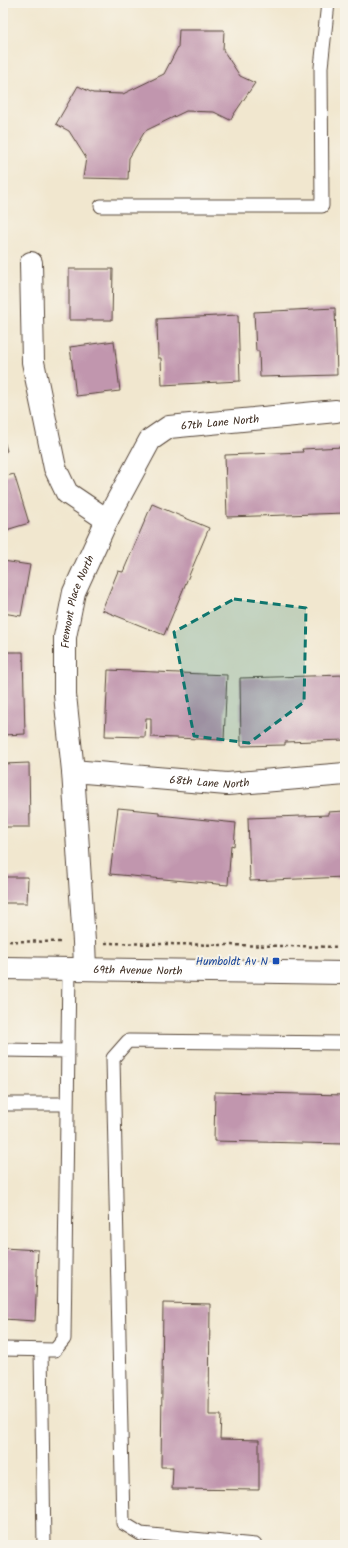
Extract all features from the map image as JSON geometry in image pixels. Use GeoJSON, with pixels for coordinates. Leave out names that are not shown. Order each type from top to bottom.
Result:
{"type":"FeatureCollection","features":[{"type":"Feature","properties":{"kind":"street"},"geometry":{"type":"LineString","coordinates":[[31,263],[33,362],[55,468],[67,493],[107,520]]}},
{"type":"Feature","properties":{"kind":"street","name":"67th Lane North"},"geometry":{"type":"LineString","coordinates":[[107,520],[150,440],[169,428],[336,411]]}},
{"type":"Feature","properties":{"kind":"street","name":"Fremont Place North"},"geometry":{"type":"LineString","coordinates":[[77,969],[84,942],[73,771],[65,694],[65,637],[74,592],[107,520]]}},
{"type":"Feature","properties":{"kind":"street","name":"68th Lane North"},"geometry":{"type":"LineString","coordinates":[[73,771],[228,784],[345,774]]}},
{"type":"Feature","properties":{"kind":"street","name":"69th Avenue North"},"geometry":{"type":"LineString","coordinates":[[3,968],[345,974]]}},
{"type":"Feature","properties":{"kind":"lane"},"geometry":{"type":"LineString","coordinates":[[101,206],[322,206],[321,67],[328,3]]}},
{"type":"Feature","properties":{"kind":"lane"},"geometry":{"type":"LineString","coordinates":[[3,1349],[55,1350],[64,1340],[68,1051],[77,969]]}},
{"type":"Feature","properties":{"kind":"lane"},"geometry":{"type":"LineString","coordinates":[[255,1545],[141,1534],[123,1523],[113,1058],[128,1041],[345,1043]]}},
{"type":"Feature","properties":{"kind":"lane"},"geometry":{"type":"LineString","coordinates":[[3,1050],[68,1051]]}},
{"type":"Feature","properties":{"kind":"lane"},"geometry":{"type":"LineString","coordinates":[[3,1104],[67,1104]]}},
{"type":"Feature","properties":{"kind":"lane"},"geometry":{"type":"LineString","coordinates":[[41,1350],[44,1545]]}},
{"type":"Feature","properties":{"kind":"path"},"geometry":{"type":"LineString","coordinates":[[3,941],[345,947]]}},
{"type":"Feature","properties":{"kind":"highlighted area"},"geometry":{"type":"Polygon","coordinates":[[[234,599],[306,608],[304,702],[249,743],[194,736],[174,632],[234,599]]]}},
{"type":"Feature","properties":{"kind":"building"},"geometry":{"type":"Polygon","coordinates":[[[179,30],[224,30],[223,50],[240,76],[255,83],[230,120],[214,112],[186,111],[145,131],[129,158],[128,179],[83,178],[86,158],[69,131],[56,124],[78,86],[93,93],[123,94],[164,74],[178,47],[179,30]]]}},
{"type":"Feature","properties":{"kind":"building"},"geometry":{"type":"Polygon","coordinates":[[[69,269],[113,269],[112,320],[69,320],[69,269]]]}},
{"type":"Feature","properties":{"kind":"building"},"geometry":{"type":"Polygon","coordinates":[[[335,308],[337,375],[260,377],[259,351],[256,351],[254,312],[335,308]]]}},
{"type":"Feature","properties":{"kind":"building"},"geometry":{"type":"Polygon","coordinates":[[[238,315],[240,381],[162,385],[161,358],[158,358],[157,319],[238,315]]]}},
{"type":"Feature","properties":{"kind":"building"},"geometry":{"type":"Polygon","coordinates":[[[114,341],[120,391],[76,396],[70,347],[114,341]]]}},
{"type":"Feature","properties":{"kind":"building"},"geometry":{"type":"Polygon","coordinates":[[[3,437],[7,451],[3,452],[3,437]]]}},
{"type":"Feature","properties":{"kind":"building"},"geometry":{"type":"Polygon","coordinates":[[[343,447],[345,513],[227,517],[225,455],[303,452],[302,449],[343,447]]]}},
{"type":"Feature","properties":{"kind":"building"},"geometry":{"type":"Polygon","coordinates":[[[14,474],[29,523],[3,531],[3,477],[14,474]]]}},
{"type":"Feature","properties":{"kind":"building"},"geometry":{"type":"Polygon","coordinates":[[[152,504],[209,528],[164,635],[102,610],[118,571],[123,572],[152,504]]]}},
{"type":"Feature","properties":{"kind":"building"},"geometry":{"type":"Polygon","coordinates":[[[3,561],[30,565],[21,616],[3,613],[3,561]]]}},
{"type":"Feature","properties":{"kind":"building"},"geometry":{"type":"Polygon","coordinates":[[[3,652],[23,652],[25,734],[3,735],[3,652]]]}},
{"type":"Feature","properties":{"kind":"building"},"geometry":{"type":"Polygon","coordinates":[[[108,670],[227,675],[224,740],[151,737],[151,718],[146,718],[145,737],[105,736],[108,670]]]}},
{"type":"Feature","properties":{"kind":"building"},"geometry":{"type":"Polygon","coordinates":[[[345,675],[345,740],[285,742],[285,745],[241,746],[240,678],[345,675]]]}},
{"type":"Feature","properties":{"kind":"building"},"geometry":{"type":"Polygon","coordinates":[[[29,763],[30,827],[3,827],[3,764],[29,763]]]}},
{"type":"Feature","properties":{"kind":"building"},"geometry":{"type":"Polygon","coordinates":[[[118,808],[159,812],[159,815],[236,823],[234,846],[231,845],[228,885],[110,874],[118,808]]]}},
{"type":"Feature","properties":{"kind":"building"},"geometry":{"type":"Polygon","coordinates":[[[345,811],[345,877],[250,881],[248,818],[328,815],[328,812],[345,811]]]}},
{"type":"Feature","properties":{"kind":"building"},"geometry":{"type":"Polygon","coordinates":[[[3,858],[6,858],[5,877],[28,877],[27,903],[3,903],[3,858]]]}},
{"type":"Feature","properties":{"kind":"building"},"geometry":{"type":"Polygon","coordinates":[[[215,1092],[345,1095],[345,1144],[214,1141],[215,1092]]]}},
{"type":"Feature","properties":{"kind":"building"},"geometry":{"type":"Polygon","coordinates":[[[3,1248],[38,1250],[35,1321],[3,1319],[3,1248]]]}},
{"type":"Feature","properties":{"kind":"building"},"geometry":{"type":"Polygon","coordinates":[[[163,1303],[210,1304],[209,1415],[221,1415],[220,1439],[259,1440],[259,1490],[172,1489],[173,1467],[161,1467],[163,1303]]]}},
{"type":"Feature","properties":{"kind":"place","name":"Humboldt Av N"},"geometry":{"type":"Point","coordinates":[276,961]}}]}
